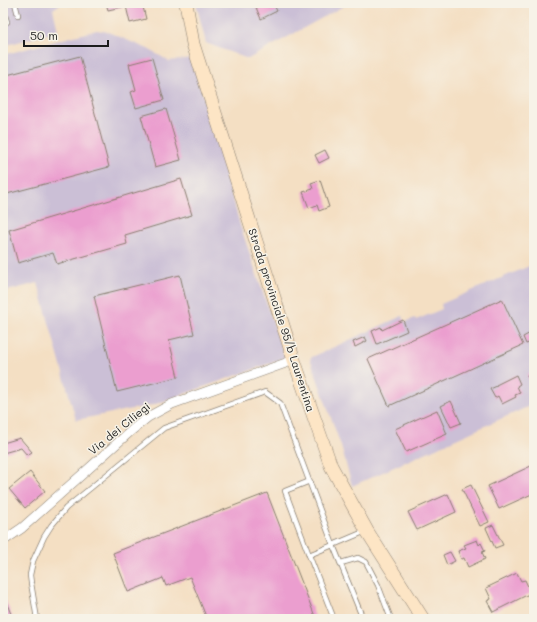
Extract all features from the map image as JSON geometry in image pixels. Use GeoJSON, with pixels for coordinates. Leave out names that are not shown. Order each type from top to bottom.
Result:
{"type":"FeatureCollection","features":[{"type":"Feature","properties":{"kind":"main road","name":"Strada provinciale 95/b Laurentina"},"geometry":{"type":"LineString","coordinates":[[186,3],[193,44],[294,360],[331,466],[367,531],[423,619]]}},
{"type":"Feature","properties":{"kind":"street","name":"Via dei Ciliegi"},"geometry":{"type":"LineString","coordinates":[[3,541],[22,528],[136,426],[158,411],[172,404],[294,360]]}},
{"type":"Feature","properties":{"kind":"lane"},"geometry":{"type":"LineString","coordinates":[[15,3],[18,15]]}},
{"type":"Feature","properties":{"kind":"lane"},"geometry":{"type":"LineString","coordinates":[[3,9],[7,22]]}},
{"type":"Feature","properties":{"kind":"lane"},"geometry":{"type":"LineString","coordinates":[[37,619],[31,583],[31,567],[36,553],[51,526],[66,508],[164,428],[265,392],[280,403],[363,619]]}},
{"type":"Feature","properties":{"kind":"lane"},"geometry":{"type":"LineString","coordinates":[[310,481],[285,491],[334,619]]}},
{"type":"Feature","properties":{"kind":"lane"},"geometry":{"type":"LineString","coordinates":[[309,555],[367,531]]}},
{"type":"Feature","properties":{"kind":"lane"},"geometry":{"type":"LineString","coordinates":[[341,563],[358,558],[366,562],[378,585],[392,619]]}},
{"type":"Feature","properties":{"kind":"shaded area"},"geometry":{"type":"Polygon","coordinates":[[[3,3],[62,3],[53,9],[58,31],[3,46],[3,3]]]}},
{"type":"Feature","properties":{"kind":"shaded area"},"geometry":{"type":"Polygon","coordinates":[[[196,3],[349,3],[248,59],[206,43],[196,3]]]}},
{"type":"Feature","properties":{"kind":"shaded area"},"geometry":{"type":"Polygon","coordinates":[[[97,30],[108,32],[148,49],[169,61],[193,58],[240,225],[285,358],[153,405],[76,420],[38,283],[3,292],[3,55],[97,30]]]}},
{"type":"Feature","properties":{"kind":"shaded area"},"geometry":{"type":"Polygon","coordinates":[[[534,264],[534,404],[352,486],[341,446],[310,358],[402,316],[405,322],[415,318],[416,320],[442,309],[441,304],[534,264]]]}},
{"type":"Feature","properties":{"kind":"building"},"geometry":{"type":"Polygon","coordinates":[[[106,3],[142,3],[146,19],[130,23],[126,6],[108,10],[106,3]]]}},
{"type":"Feature","properties":{"kind":"building"},"geometry":{"type":"Polygon","coordinates":[[[254,3],[273,3],[277,11],[261,19],[254,3]]]}},
{"type":"Feature","properties":{"kind":"building"},"geometry":{"type":"Polygon","coordinates":[[[80,56],[109,167],[3,195],[3,76],[80,56]]]}},
{"type":"Feature","properties":{"kind":"building"},"geometry":{"type":"Polygon","coordinates":[[[152,58],[164,100],[136,108],[131,92],[136,90],[129,64],[152,58]]]}},
{"type":"Feature","properties":{"kind":"building"},"geometry":{"type":"Polygon","coordinates":[[[166,109],[181,160],[155,167],[141,116],[166,109]]]}},
{"type":"Feature","properties":{"kind":"building"},"geometry":{"type":"Polygon","coordinates":[[[325,150],[329,158],[319,163],[315,155],[325,150]]]}},
{"type":"Feature","properties":{"kind":"building"},"geometry":{"type":"Polygon","coordinates":[[[181,179],[192,215],[125,235],[127,244],[57,264],[53,253],[18,263],[9,230],[181,179]]]}},
{"type":"Feature","properties":{"kind":"building"},"geometry":{"type":"Polygon","coordinates":[[[320,180],[329,207],[319,211],[317,205],[309,208],[303,192],[313,189],[311,183],[320,180]]]}},
{"type":"Feature","properties":{"kind":"building"},"geometry":{"type":"Polygon","coordinates":[[[180,275],[194,334],[169,340],[178,377],[117,392],[94,296],[180,275]]]}},
{"type":"Feature","properties":{"kind":"building"},"geometry":{"type":"Polygon","coordinates":[[[502,299],[523,345],[389,406],[368,359],[502,299]]]}},
{"type":"Feature","properties":{"kind":"building"},"geometry":{"type":"Polygon","coordinates":[[[403,320],[407,331],[377,344],[372,331],[381,327],[382,330],[403,320]]]}},
{"type":"Feature","properties":{"kind":"building"},"geometry":{"type":"Polygon","coordinates":[[[534,331],[534,341],[526,344],[523,337],[534,331]]]}},
{"type":"Feature","properties":{"kind":"building"},"geometry":{"type":"Polygon","coordinates":[[[365,337],[367,341],[355,347],[353,342],[365,337]]]}},
{"type":"Feature","properties":{"kind":"building"},"geometry":{"type":"Polygon","coordinates":[[[534,371],[534,390],[527,375],[534,371]]]}},
{"type":"Feature","properties":{"kind":"building"},"geometry":{"type":"Polygon","coordinates":[[[516,375],[520,384],[517,386],[520,393],[515,395],[516,397],[502,404],[498,396],[495,398],[490,389],[516,375]]]}},
{"type":"Feature","properties":{"kind":"building"},"geometry":{"type":"Polygon","coordinates":[[[451,401],[461,423],[451,427],[441,406],[451,401]]]}},
{"type":"Feature","properties":{"kind":"building"},"geometry":{"type":"Polygon","coordinates":[[[437,410],[447,434],[406,452],[395,429],[437,410]]]}},
{"type":"Feature","properties":{"kind":"building"},"geometry":{"type":"Polygon","coordinates":[[[20,438],[32,452],[27,455],[21,448],[3,453],[3,443],[20,438]]]}},
{"type":"Feature","properties":{"kind":"building"},"geometry":{"type":"Polygon","coordinates":[[[531,466],[534,472],[534,493],[499,509],[488,486],[531,466]]]}},
{"type":"Feature","properties":{"kind":"building"},"geometry":{"type":"Polygon","coordinates":[[[30,472],[45,491],[25,508],[9,489],[30,472]]]}},
{"type":"Feature","properties":{"kind":"building"},"geometry":{"type":"Polygon","coordinates":[[[471,485],[489,522],[480,526],[462,489],[471,485]]]}},
{"type":"Feature","properties":{"kind":"building"},"geometry":{"type":"Polygon","coordinates":[[[267,493],[316,619],[207,619],[190,577],[166,586],[163,578],[128,592],[113,553],[267,493]]]}},
{"type":"Feature","properties":{"kind":"building"},"geometry":{"type":"Polygon","coordinates":[[[448,494],[456,512],[417,530],[408,512],[448,494]]]}},
{"type":"Feature","properties":{"kind":"building"},"geometry":{"type":"Polygon","coordinates":[[[493,525],[503,545],[495,548],[486,528],[493,525]]]}},
{"type":"Feature","properties":{"kind":"building"},"geometry":{"type":"Polygon","coordinates":[[[477,540],[479,545],[481,543],[485,551],[482,552],[485,559],[468,567],[464,558],[461,559],[458,551],[466,548],[464,545],[477,540]]]}},
{"type":"Feature","properties":{"kind":"building"},"geometry":{"type":"Polygon","coordinates":[[[450,552],[455,561],[447,565],[443,555],[450,552]]]}},
{"type":"Feature","properties":{"kind":"building"},"geometry":{"type":"Polygon","coordinates":[[[517,573],[521,581],[525,580],[531,593],[493,612],[487,601],[491,599],[486,588],[517,573]]]}},
{"type":"Feature","properties":{"kind":"building"},"geometry":{"type":"Polygon","coordinates":[[[3,594],[13,619],[3,619],[3,594]]]}}]}
